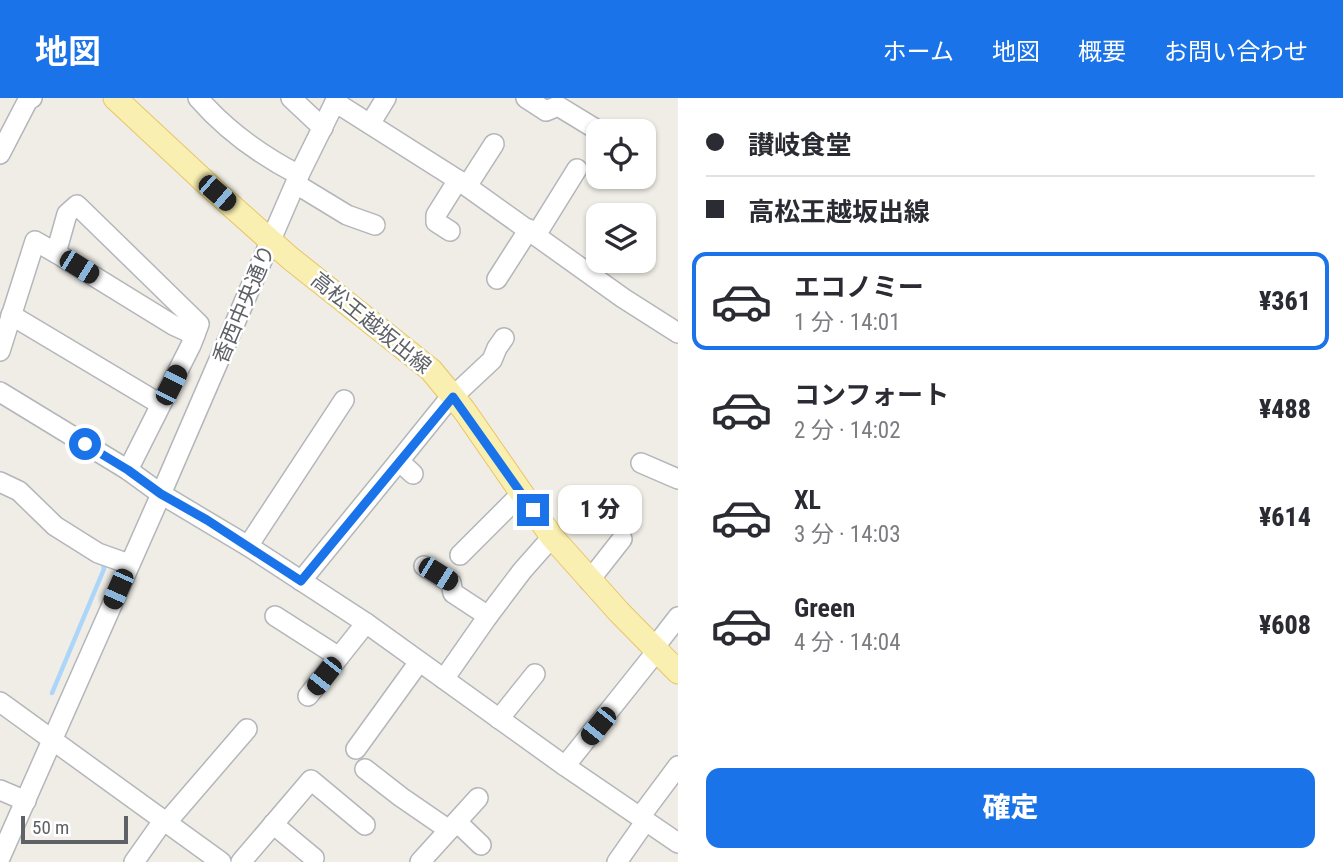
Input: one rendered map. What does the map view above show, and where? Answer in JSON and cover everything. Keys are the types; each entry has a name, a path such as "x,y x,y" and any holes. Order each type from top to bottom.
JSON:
{"main road":[{"name":"高松王越坂出線","path":"116,98 290,258 431,370 552,537 589,581 678,672"}],"street":[{"path":"198,98 215,118 283,166 297,180 347,215 375,225"},
{"path":"291,98 323,128"},
{"path":"370,124 386,98"},
{"path":"526,98 546,111 561,102 586,122"},
{"path":"0,126 23,99"},
{"path":"0,154 23,99"},
{"name":"香西中央通り","path":"0,858 297,180 336,100"},
{"path":"336,100 463,183 623,298 678,334"},
{"path":"450,231 436,222 436,215 494,144"},
{"path":"497,279 577,169"},
{"path":"56,253 67,214 77,205 199,324 128,470"},
{"path":"0,351 35,241 173,325 195,335"},
{"path":"11,315 160,404"},
{"path":"301,581 406,467 453,397 492,360 504,338"},
{"path":"0,392 128,470 161,494 248,546 366,623 565,766 678,843"},
{"path":"248,546 344,400"},
{"path":"641,464 678,479"},
{"path":"0,482 19,491 55,526 103,555 129,564"},
{"path":"460,555 522,493"},
{"path":"444,679 522,571 552,537"},
{"path":"589,581 622,539"},
{"path":"424,566 452,583 453,593 488,616"},
{"path":"275,616 339,657"},
{"path":"565,766 678,617"},
{"path":"308,696 366,623"},
{"path":"357,738 400,703 419,662"},
{"path":"499,719 535,674"},
{"path":"0,702 221,862"},
{"path":"134,862 165,822 247,729"},
{"path":"617,862 678,766"},
{"path":"365,769 401,797 481,845"},
{"path":"241,862 311,780 365,825"},
{"path":"0,790 26,802"},
{"path":"419,862 478,798"},
{"path":"273,824 314,858"},
{"path":"0,858 11,862"}],"waterway":[{"path":"52,693 104,569 103,561"}],"route":[{"path":"85,444 301,581 453,397 533,510"}]}
